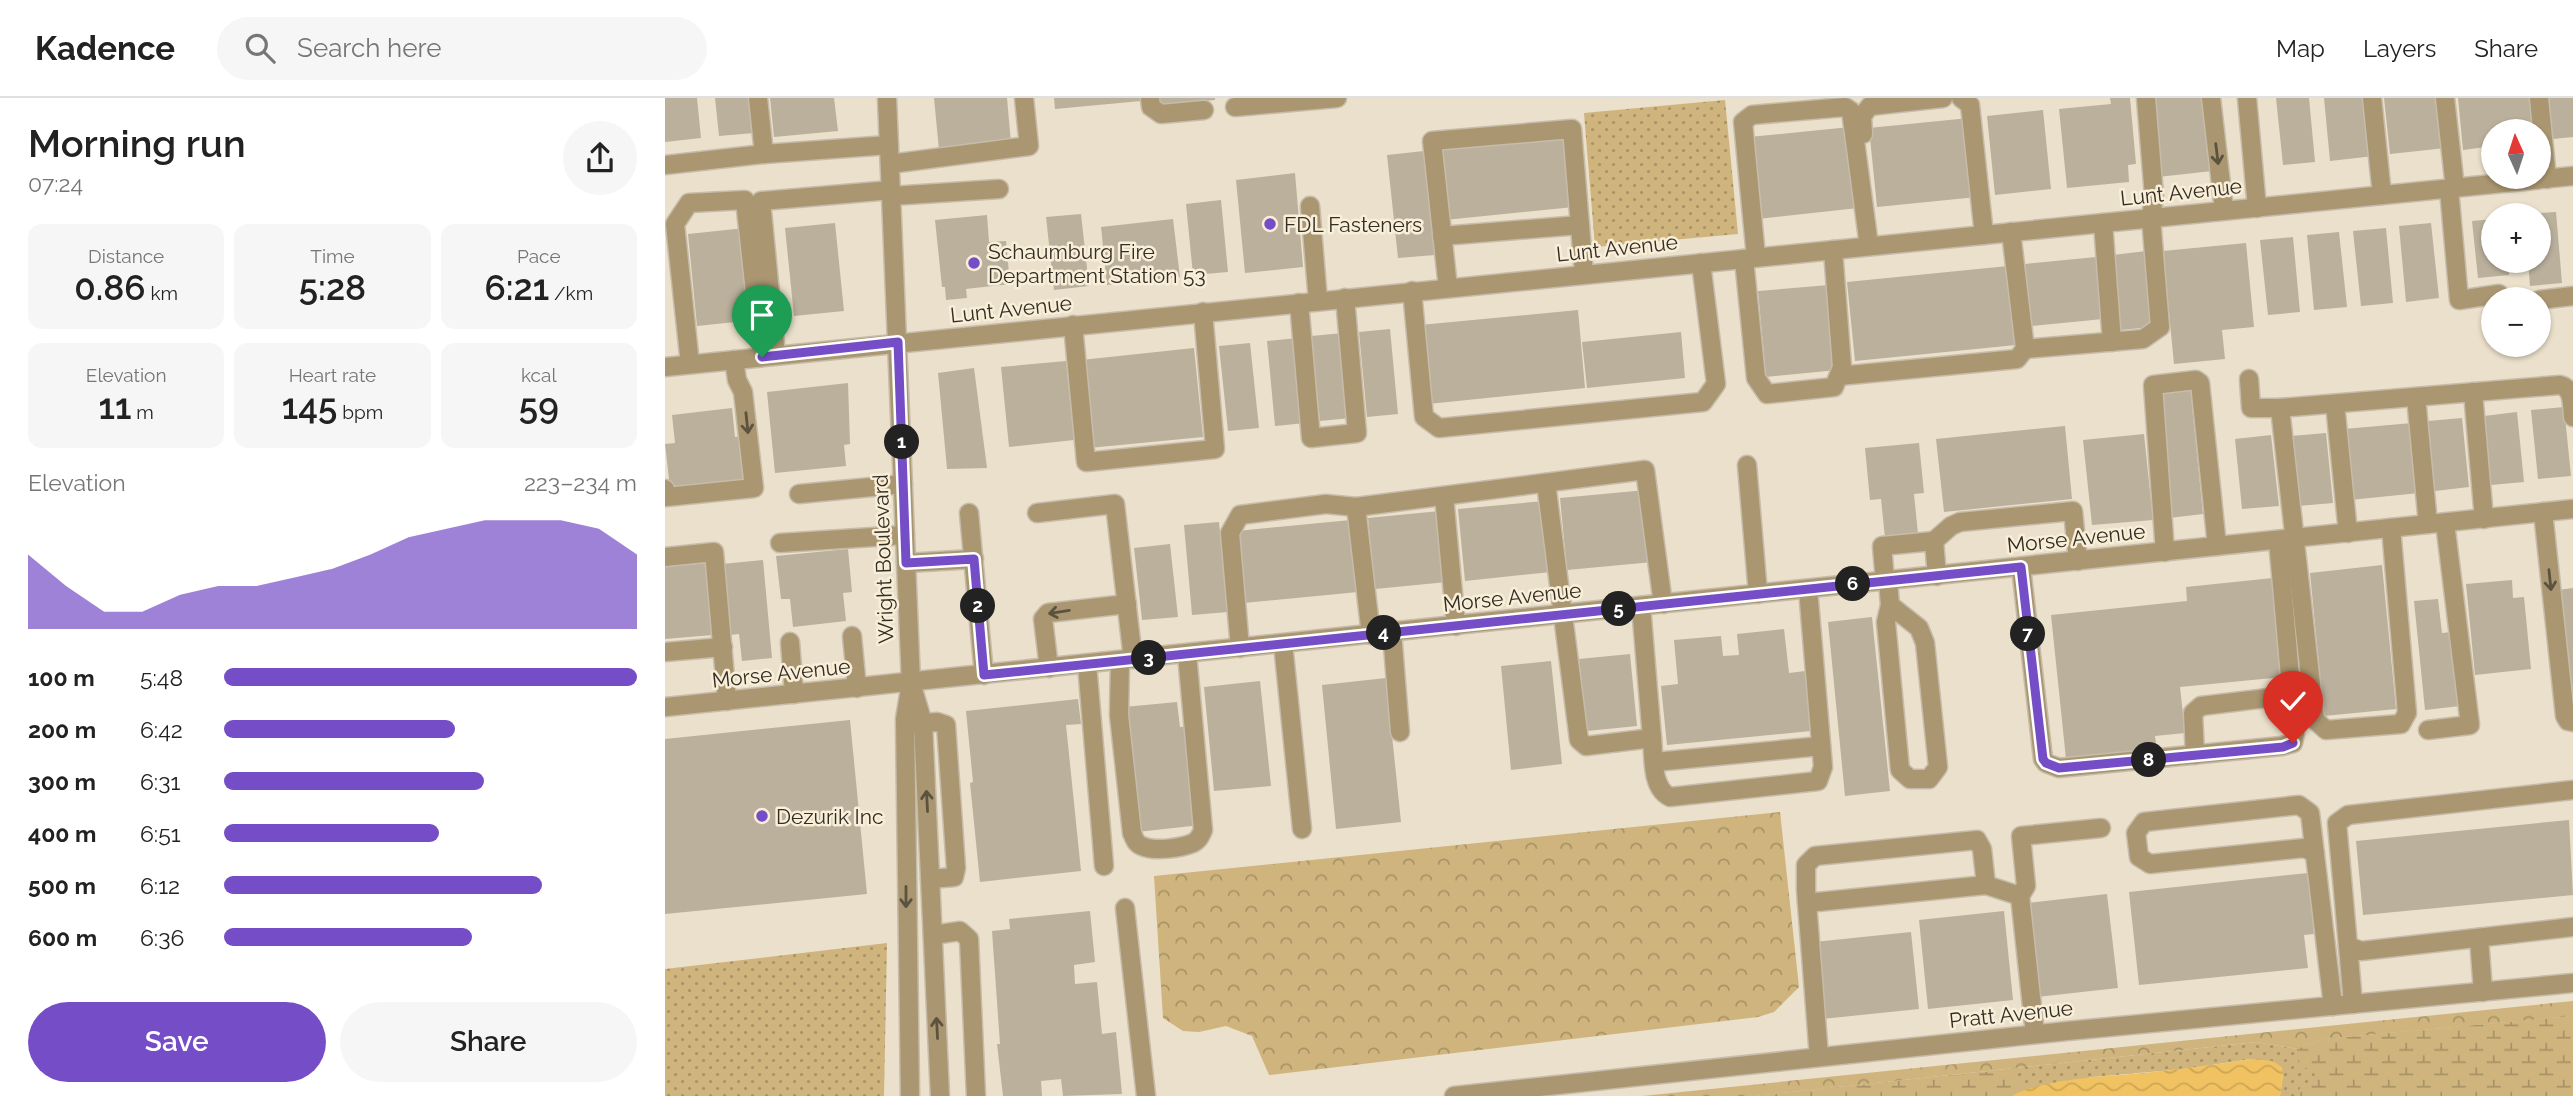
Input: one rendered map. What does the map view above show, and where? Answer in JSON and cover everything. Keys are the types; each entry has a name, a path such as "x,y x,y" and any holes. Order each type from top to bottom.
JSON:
{"street":[{"path":"758,98 764,154"},
{"name":"Wright Boulevard","path":"887,98 911,683 930,879 940,1096"},
{"path":"890,163 1029,146 1024,98"},
{"path":"1150,98 1151,107 1161,114 1204,110"},
{"path":"1235,107 1329,98"},
{"path":"1872,246 1861,116 1870,106 1943,98"},
{"path":"1961,98 1970,105 1984,235"},
{"path":"2025,349 2143,339 2159,327 2151,218 2154,196 2146,98"},
{"path":"2211,98 2224,210"},
{"path":"2248,98 2257,208"},
{"path":"2372,98 2382,195"},
{"path":"2445,98 2456,188"},
{"path":"2453,98 2459,300 2481,297"},
{"path":"2539,98 2541,119"},
{"path":"1833,250 1842,367 1834,387 1767,394 1756,378 1743,122 1752,116 1845,107 1851,111 1872,246"},
{"path":"1448,288 1432,141 1572,129 1584,274"},
{"path":"665,165 764,154 889,145"},
{"name":"Lunt Avenue","path":"2551,179 2573,176"},
{"name":"Lunt Avenue","path":"665,367 2481,186"},
{"path":"769,356 761,201 999,189"},
{"path":"689,364 675,224 689,203 745,200 769,356"},
{"path":"1310,206 1318,301"},
{"path":"2103,223 2112,342"},
{"path":"1442,236 1580,225"},
{"path":"1839,376 2017,359 2025,349 2011,232"},
{"path":"1412,292 1424,416 1439,428 1703,402 1716,384 1701,263"},
{"path":"2551,299 2573,296"},
{"path":"1299,303 1311,438 1323,437 1357,433 1345,298"},
{"path":"1073,325 1086,462 1189,452 1215,449 1203,312"},
{"path":"665,489 666,497 754,488 743,392 737,380 734,359"},
{"path":"2249,379 2251,408 2257,410 2560,385 2571,391 2573,416"},
{"path":"2165,552 2153,385 2196,380 2200,383 2217,546"},
{"path":"2473,392 2484,519"},
{"path":"2416,397 2470,724 2428,730"},
{"path":"2335,404 2348,533"},
{"path":"2021,567 2043,759 2046,763 2059,768 2283,747 2293,743 2295,733 2280,408"},
{"path":"1747,466 1758,594"},
{"path":"1240,648 1230,533 1240,515 1327,504 1356,507 1645,470 1663,604"},
{"path":"1546,483 1580,743 1585,746 1652,738"},
{"path":"799,494 903,484"},
{"path":"1444,496 1456,626"},
{"path":"1037,513 1115,504 1127,604 1127,660 1119,715 1132,833 1135,841 1154,849 1195,843 1203,830 1187,654"},
{"path":"1356,507 1371,635"},
{"name":"Morse Avenue","path":"665,707 2573,509"},
{"path":"1890,605 1919,628 1925,643 1938,767 1929,779 1910,779 1900,770 1885,622 1890,605 1882,546 1934,541 1960,522 2073,511 2078,561"},
{"path":"2543,512 2565,716 2568,721 2573,722"},
{"path":"969,513 984,675"},
{"path":"2286,539 2315,720 2326,730 2401,724 2407,713 2391,528"},
{"path":"780,543 905,534"},
{"path":"1934,541 1937,576"},
{"path":"665,557 714,552 727,701"},
{"path":"906,563 974,559"},
{"path":"1641,606 1657,786 1662,793 1670,797 1818,781 1822,776 1808,589"},
{"path":"1049,668 1043,619 1048,613 1127,604"},
{"path":"1392,633 1400,732"},
{"path":"852,636 857,688"},
{"path":"790,642 794,694"},
{"path":"1283,644 1302,829"},
{"path":"665,652 723,647"},
{"path":"1087,664 1104,866"},
{"path":"2195,755 2193,713 2201,706 2292,695"},
{"path":"914,724 937,722 946,725 956,868 954,877 930,879"},
{"name":"Wright Boulevard","path":"910,1096 914,724"},
{"path":"1655,762 1821,746"},
{"path":"2353,1004 2337,823 2348,815 2573,790"},
{"path":"2315,853 2304,848 2150,864 2139,857 2136,833 2144,822 2299,805 2310,814 2315,853 2333,1006"},
{"path":"2035,1034 2020,896 2026,886 2021,836 2101,828"},
{"path":"1819,1057 1807,903 1807,865 1815,856 1977,840 1982,849 1986,885"},
{"path":"1807,903 1986,885 2020,896"},
{"path":"1125,908 1146,1096"},
{"path":"2348,946 2361,951 2573,928"},
{"path":"933,935 960,931 969,939 976,1096"},
{"path":"2479,938 2483,992"},
{"name":"Pratt Avenue","path":"1454,1096 2035,1034 2573,984"}],"green space":[{"path":"1725,100 1738,234 1595,247 1584,113"},
{"path":"1780,812 1799,987 1774,1012 1758,1017 1269,1075 1252,1036 1226,1026 1199,1032 1183,1031 1163,1018 1154,876"},
{"path":"887,943 884,1096 665,1096 665,969"},
{"path":"2573,1001 2573,1016 2325,1039 2297,1049 2256,1042 1755,1096 1642,1096"},
{"path":"2573,1016 2573,1096 2280,1096 2283,1075 2251,1059 2184,1069 2092,1077 2012,1096 1755,1096 2256,1042 2297,1049 2325,1039"},
{"path":"2573,1016 2573,1096 2296,1096 2301,1086 2316,1078 2313,1071 2301,1063 2297,1049 2325,1039"},
{"path":"2005,1070 2022,1081 2028,1089 2012,1096 1755,1096"}],"water":[{"path":"2251,1059 2272,1061 2282,1067 2280,1096 2012,1096 2024,1090 2057,1082"}],"building":[{"path":"665,98 697,98 701,138 665,142"},
{"path":"715,98 751,98 754,133 719,136"},
{"path":"770,98 834,98 838,131 774,137"},
{"path":"934,98 1007,98 1011,143 939,150"},
{"path":"1054,98 1140,98 1141,101 1055,109"},
{"path":"1157,98 1215,98 1215,100 1158,105"},
{"path":"2110,98 2130,98 2136,164 2128,165 2129,182 2067,188 2059,109 2111,104"},
{"path":"2151,98 2205,98 2212,171 2158,177"},
{"path":"2276,98 2309,98 2315,162 2283,165"},
{"path":"2324,98 2368,98 2374,156 2330,161"},
{"path":"2384,98 2440,98 2446,148 2390,154"},
{"path":"2458,98 2530,98 2533,119 2481,119 2481,148 2463,150"},
{"path":"2549,98 2573,98 2573,137 2553,139"},
{"path":"2043,110 2051,189 1995,195 1987,116"},
{"path":"1969,118 1977,197 1877,207 1869,128"},
{"path":"1850,127 1858,208 1758,219 1749,137"},
{"path":"1567,137 1574,207 1445,220 1438,149"},
{"path":"1424,151 1435,255 1398,258 1387,155"},
{"name":"FDL Fasteners","path":"1295,173 1303,267 1245,273 1236,180"},
{"path":"1221,200 1228,272 1193,275 1186,204"},
{"path":"2551,212 2556,212 2562,283 2530,286 2529,273 2551,273"},
{"path":"1081,214 1089,286 1054,290 1046,217"},
{"name":"Schaumburg Fire Department Station 53","path":"987,215 989,242 1006,241 1010,284 966,289 967,298 946,300 945,287 942,287 935,220"},
{"path":"1173,219 1180,277 1107,285 1101,227"},
{"path":"2481,220 2481,273 2509,275 2478,278 2472,221"},
{"path":"835,223 844,311 794,316 785,228"},
{"path":"2431,223 2439,298 2406,302 2399,226"},
{"path":"745,228 754,320 697,326 688,234"},
{"path":"2386,228 2393,303 2361,306 2353,231"},
{"path":"2339,232 2347,307 2314,310 2307,235"},
{"path":"2293,237 2300,312 2268,315 2260,240"},
{"path":"2246,243 2254,327 2222,330 2225,359 2174,364 2163,251"},
{"path":"2146,251 2153,327 2120,330 2113,255"},
{"path":"2096,257 2103,319 2031,326 2025,264"},
{"path":"2008,266 2016,345 1855,361 1847,282"},
{"path":"1829,285 1837,370 1766,377 1758,291"},
{"path":"1578,310 1585,388 1428,404 1420,325"},
{"path":"1390,329 1398,414 1367,417 1359,332"},
{"path":"1681,332 1685,378 1587,388 1582,342"},
{"path":"1343,333 1351,418 1320,421 1311,336"},
{"path":"1298,338 1306,423 1275,426 1267,341"},
{"path":"1250,343 1259,428 1228,431 1219,346"},
{"path":"1194,348 1203,437 1089,448 1081,360"},
{"path":"1066,361 1074,440 1009,447 1001,367"},
{"path":"974,368 987,468 947,469 938,373"},
{"path":"848,383 850,444 844,445 846,466 775,473 767,392"},
{"path":"2190,385 2203,514 2169,518 2156,388"},
{"path":"2564,407 2571,476 2538,479 2531,410"},
{"path":"732,408 735,437 744,436 748,479 670,488 665,444 675,443 672,415"},
{"path":"2517,412 2524,482 2491,485 2484,416"},
{"path":"2462,418 2469,487 2435,491 2428,421"},
{"path":"2412,423 2419,493 2350,500 2344,429"},
{"path":"2065,426 2072,499 1944,512 1936,439"},
{"path":"2326,433 2333,503 2298,506 2291,436"},
{"path":"2144,434 2153,520 2092,525 2083,440"},
{"path":"2271,435 2279,506 2242,509 2235,439"},
{"path":"1919,443 1924,493 1914,494 1918,534 1885,538 1881,499 1870,500 1865,448"},
{"path":"1646,490 1653,562 1567,570 1560,498"},
{"path":"1544,501 1551,572 1465,581 1458,509"},
{"path":"1440,511 1447,582 1375,589 1368,518"},
{"path":"1351,520 1358,592 1244,603 1237,531"},
{"path":"1219,522 1228,612 1192,615 1184,525"},
{"path":"1170,544 1178,617 1142,620 1134,548"},
{"path":"848,549 852,592 843,593 846,621 793,627 790,599 781,599 776,556"},
{"path":"763,560 772,658 742,661 739,634 730,635 722,564"},
{"path":"706,563 713,635 665,639 665,567"},
{"path":"2382,565 2396,709 2324,716 2310,573"},
{"path":"2273,578 2283,677 2180,687 2185,733 2155,736 2157,750 2066,759 2051,615 2187,601 2186,587"},
{"path":"2512,580 2513,598 2524,597 2531,669 2475,675 2466,584"},
{"path":"2573,588 2573,713 2558,590"},
{"path":"2438,599 2442,633 2452,632 2460,706 2425,710 2414,601"},
{"path":"1872,617 1890,791 1845,796 1828,622"},
{"path":"1784,629 1789,673 1805,671 1811,731 1667,745 1661,686 1678,684 1674,640 1721,636 1723,656 1739,655 1737,634"},
{"path":"1630,654 1637,726 1587,731 1579,659"},
{"path":"1551,661 1562,764 1511,770 1501,666"},
{"path":"1386,678 1401,822 1336,829 1322,685"},
{"path":"1260,681 1271,786 1214,791 1204,687"},
{"path":"1078,699 1081,724 1066,725 1081,871 980,882 966,711"},
{"path":"1177,702 1180,727 1190,726 1201,825 1137,832 1124,707"},
{"name":"Dezurik Inc","path":"850,720 867,894 665,914 665,739"},
{"path":"2569,820 2573,895 2363,915 2356,841"},
{"path":"2308,873 2314,934 2304,935 2308,968 2139,985 2129,892"},
{"path":"2107,894 2118,988 2037,997 2027,903"},
{"path":"1090,911 1095,962 1074,965 1075,984 1097,982 1102,1034 1116,1032 1122,1094 1063,1096 1061,1079 1041,1081 1042,1096 1003,1096 997,1044 1000,1044 992,931 1010,929 1009,919"},
{"path":"2004,911 2013,1000 1928,1009 1919,920"},
{"path":"1911,932 1919,1009 1822,1019 1814,942"}],"place":[{"name":"FDL Fasteners","path":"1270,224"},
{"name":"Schaumburg Fire Department Station 53","path":"974,263"},
{"name":"Dezurik Inc","path":"762,816"}],"route":[{"path":"762,357 898,342 906,563 974,559 984,675 2021,567 2043,759 2046,763 2059,768 2283,747 2293,743"}]}
